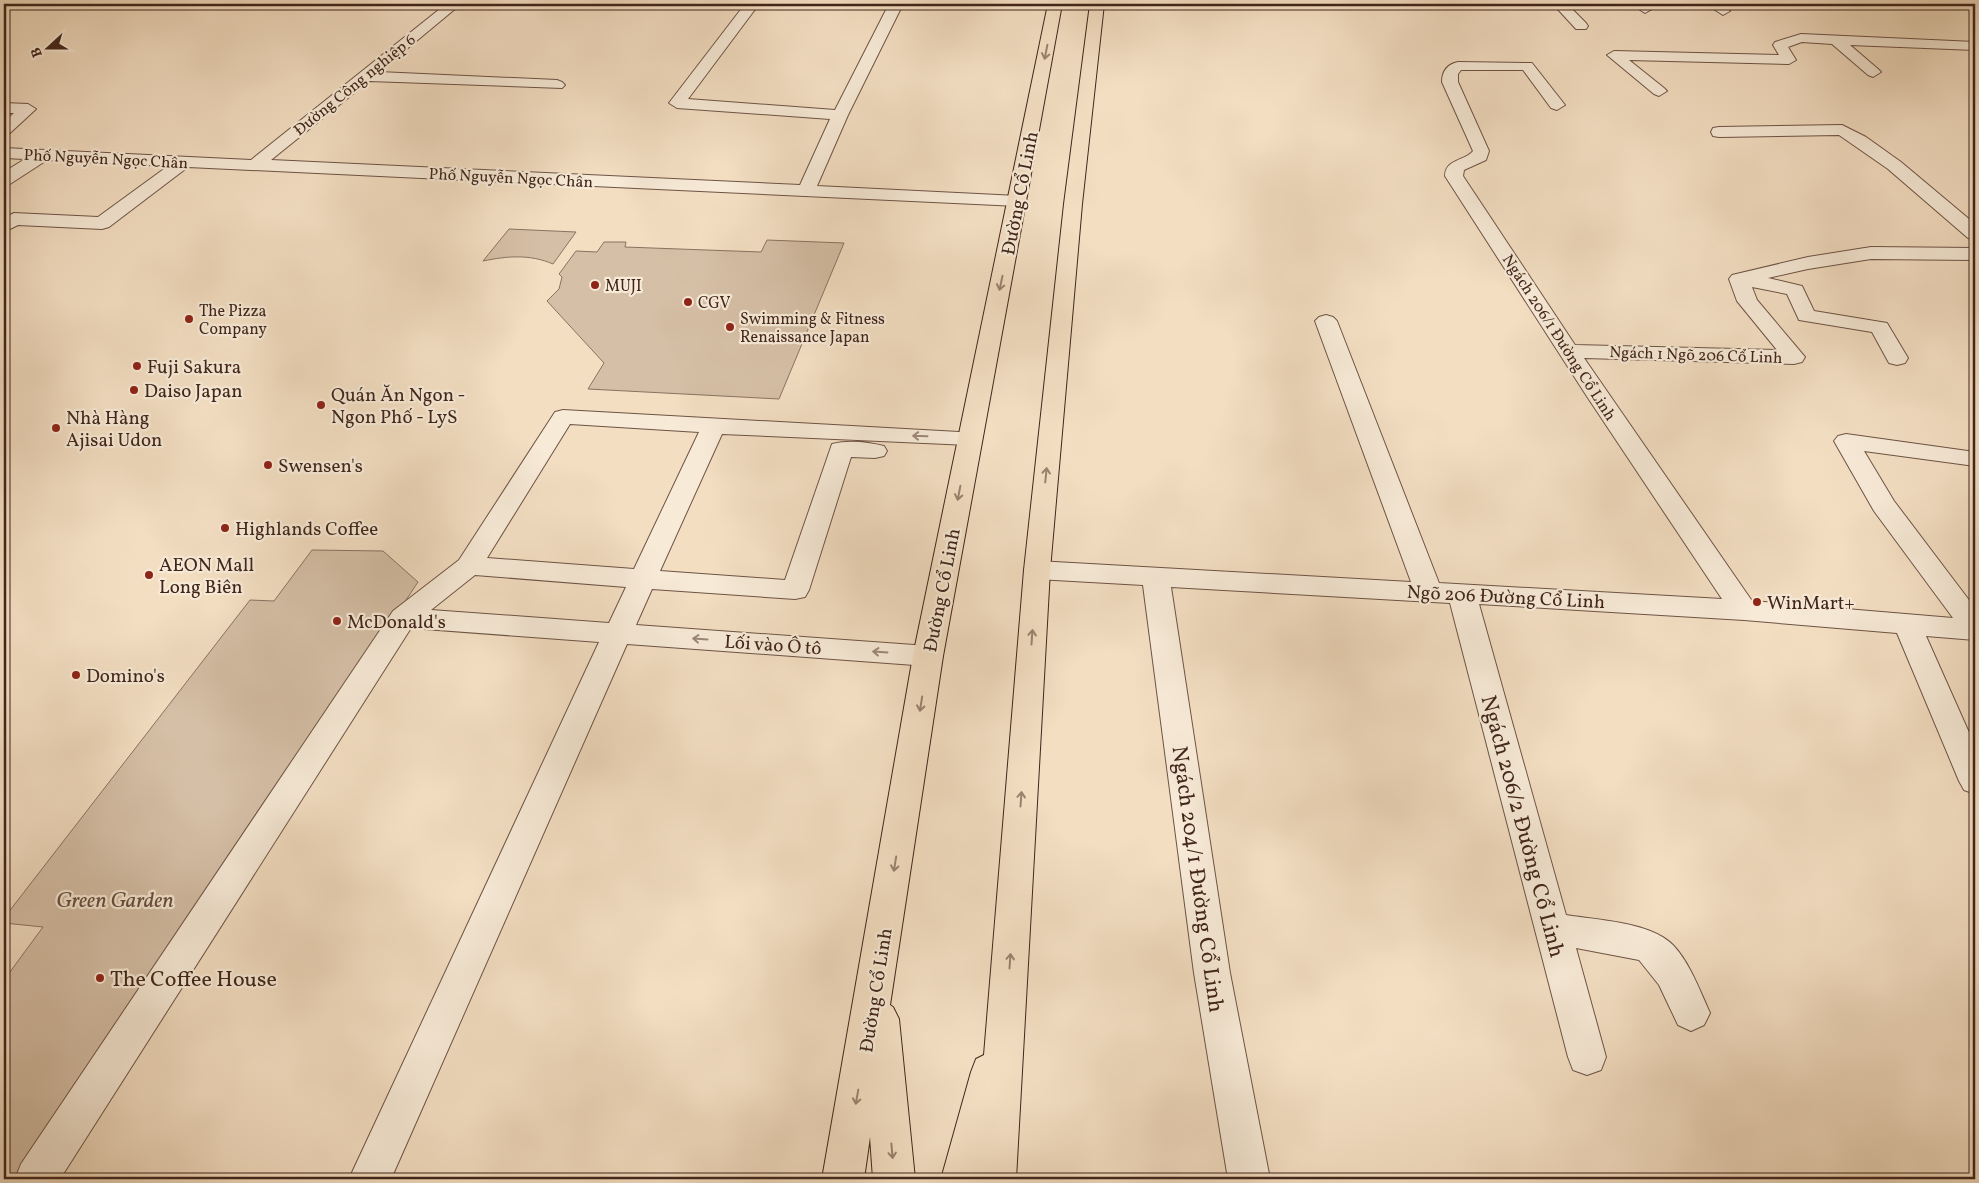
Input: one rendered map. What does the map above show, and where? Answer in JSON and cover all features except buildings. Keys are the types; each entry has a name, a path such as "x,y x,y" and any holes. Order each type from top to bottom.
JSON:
{"main road":[{"name":"Đường Cổ Linh","path":"843,1179 877,980 928,656 967,447 1018,201 1055,4"},
{"path":"996,1179 1037,570 1073,204 1096,4"},
{"path":"877,980 894,1179"},
{"path":"962,1179 1006,1010"}],"street":[{"name":"Đường Công nghiệp 6","path":"255,165 454,4"},
{"path":"752,4 677,103 840,115"},
{"path":"806,191 840,115 896,4"},
{"path":"1560,4 1581,26"},
{"path":"1659,90 1614,55 1789,60 1780,45 1801,38 1975,46"},
{"path":"1836,40 1873,72"},
{"name":"Ngách 206/1 Đường Cổ Linh","path":"1557,105 1527,66 1458,66 1452,70 1449,76 1450,82 1481,151 1480,156 1458,166 1454,176 1568,351 1744,610"},
{"path":"365,76 557,85"},
{"path":"4,108 28,109 4,130"},
{"path":"1719,132 1842,130 1860,140 1930,195 1975,234"},
{"name":"Phố Nguyễn Ngọc Chân","path":"4,153 1018,201"},
{"path":"4,180 43,155"},
{"path":"4,226 14,219 102,222 184,162"},
{"path":"1739,279 1808,263 1871,253 1975,254"},
{"path":"1739,279 1795,290 1806,316 1880,327 1897,358"},
{"name":"Ngách 1 Ngõ 206 Cổ Linh","path":"1568,351 1794,357 1747,301 1739,279"},
{"path":"1326,321 1429,592"},
{"path":"36,1179 403,618 470,566 563,417 846,434 967,447"},
{"path":"370,1179 714,426"},
{"path":"1975,459 1846,440 1883,505 1975,629"},
{"path":"470,566 795,590 841,449 967,447"},
{"name":"Ngõ 206 Đường Cổ Linh","path":"1037,570 1744,610 1975,629"},
{"name":"Ngách 204/1 Đường Cổ Linh","path":"1156,577 1212,972 1249,1179"},
{"name":"Ngách 206/2 Đường Cổ Linh","path":"1462,594 1587,1058"},
{"name":"Lối vào Ô tô","path":"403,618 928,656"},
{"path":"1907,624 1975,781"},
{"path":"1552,928 1642,944 1655,949 1665,960 1690,1013"}],"green space":[{"path":"509,229 576,232 553,264 527,257 483,261"},
{"path":"767,240 844,243 779,399 588,389 604,363 547,301 559,289 562,277 559,274 576,251 597,252 604,242 626,242 625,247 761,252"},
{"name":"Green Garden","path":"312,550 383,551 418,582 21,1179 4,1179 4,980 43,927 4,923 4,918 250,600 274,601"}],"place":[{"name":"MUJI","path":"595,285"},
{"name":"CGV","path":"688,302"},
{"name":"The Pizza Company","path":"189,319"},
{"name":"Swimming & Fitness Renaissance Japan","path":"730,327"},
{"name":"Fuji Sakura","path":"137,366"},
{"name":"Daiso Japan","path":"134,390"},
{"name":"Quán Ăn Ngon - Ngon Phố - LyS","path":"321,405"},
{"name":"Nhà Hàng Ajisai Udon","path":"56,428"},
{"name":"Swensen's","path":"268,465"},
{"name":"Highlands Coffee","path":"225,528"},
{"name":"AEON Mall Long Biên","path":"149,575"},
{"name":"WinMart+","path":"1757,602"},
{"name":"McDonald's","path":"337,621"},
{"name":"Domino's","path":"76,675"},
{"name":"The Coffee House","path":"100,978"}]}
